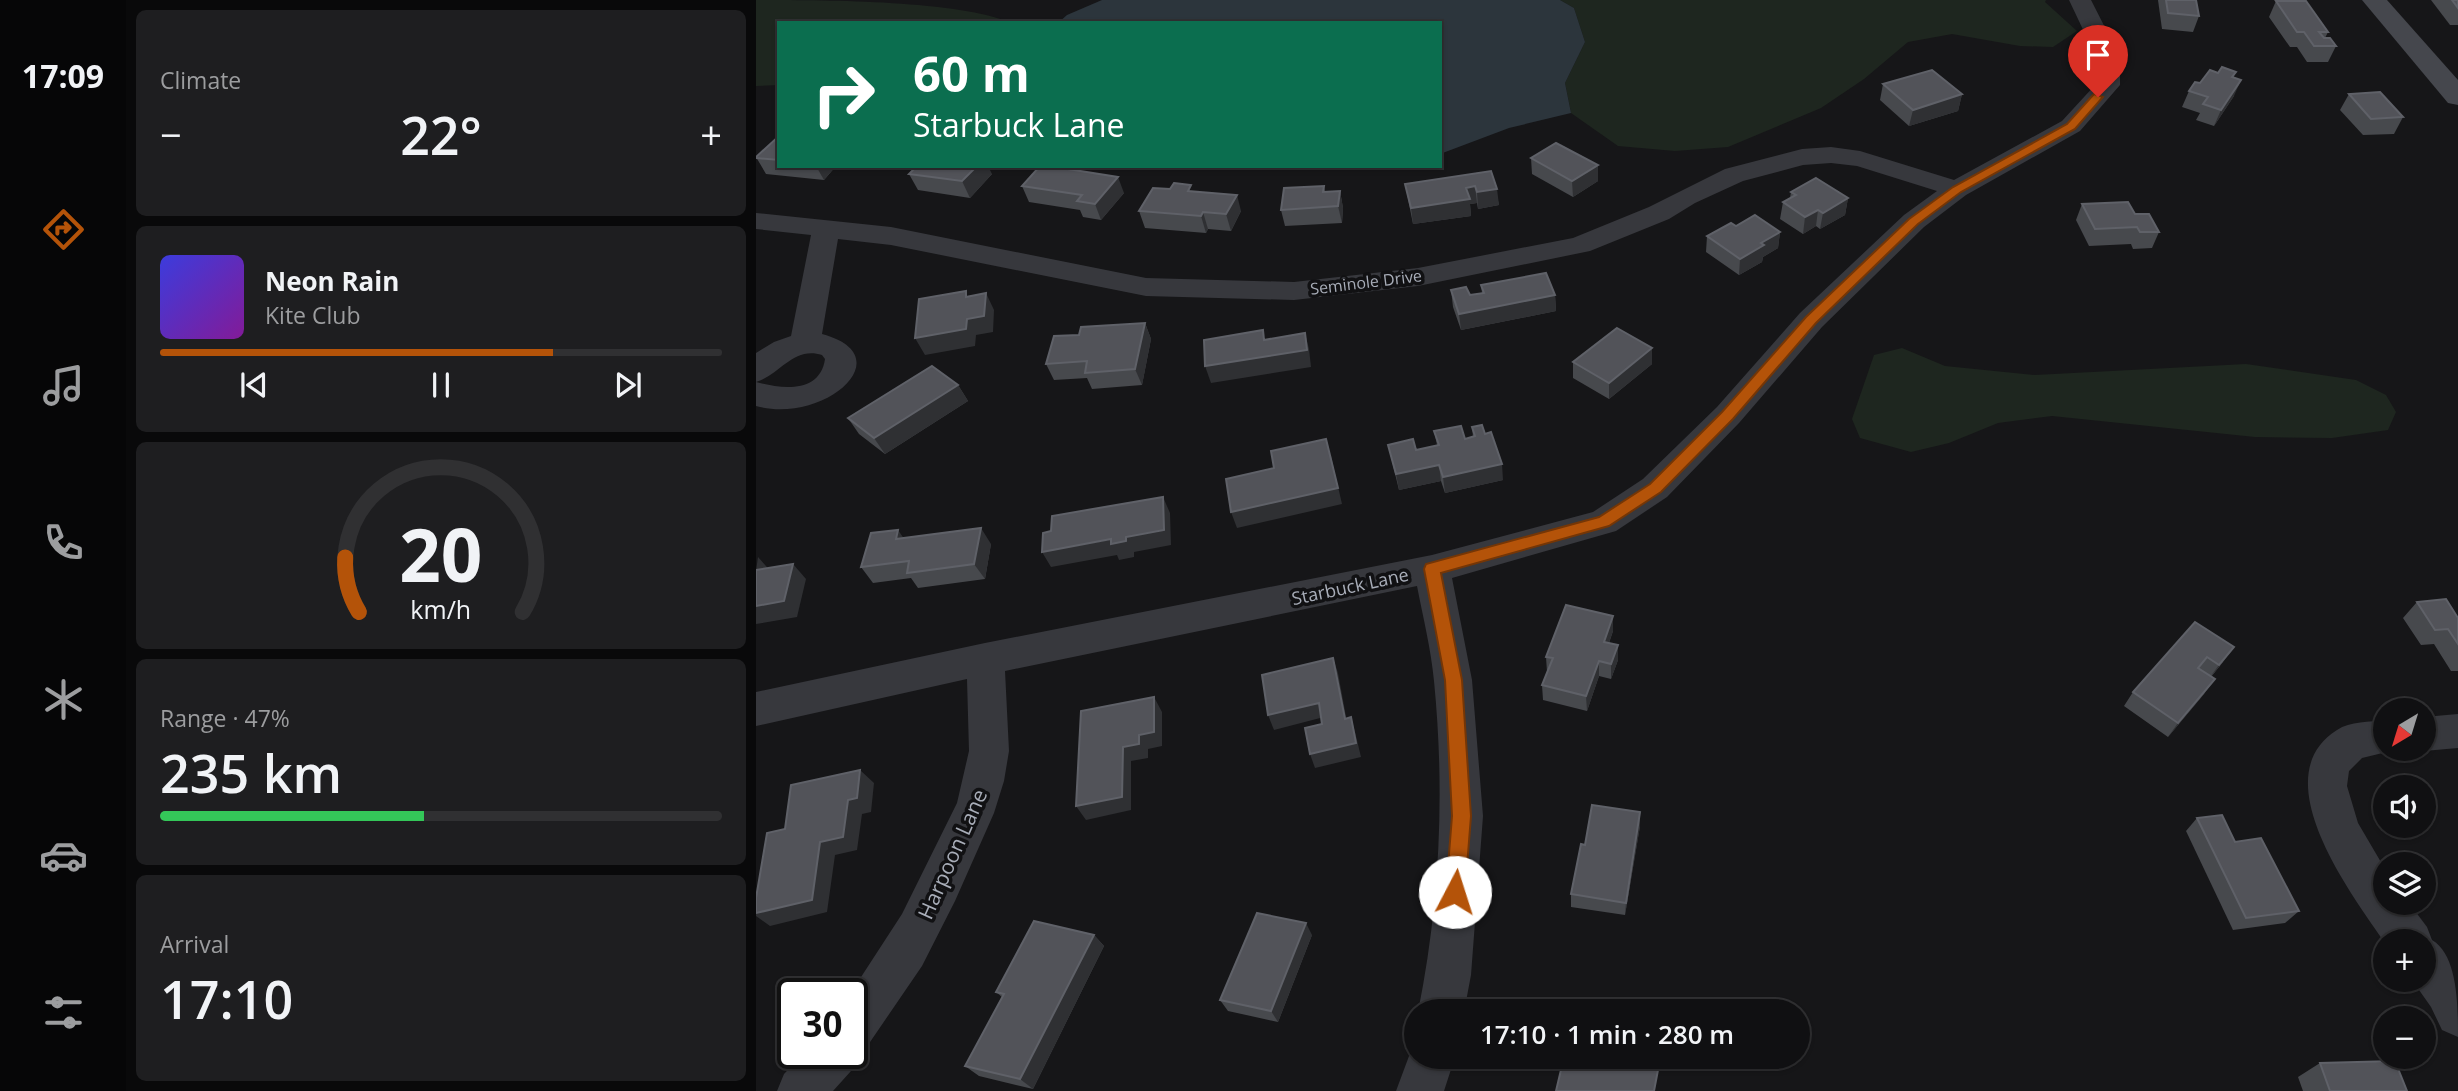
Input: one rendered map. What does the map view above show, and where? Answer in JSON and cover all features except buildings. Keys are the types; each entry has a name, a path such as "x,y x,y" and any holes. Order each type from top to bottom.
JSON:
{"main road":[{"path":"2374,0 2458,97"}],"street":[{"name":"Starbuck Lane","path":"756,709 985,659 1432,569 1604,522 1655,488 1728,415 1811,320 1913,221 1957,189 2071,126 2108,86 2108,57 2080,0"},
{"name":"Seminole Drive","path":"756,221 891,236 1146,287 1294,291 1418,276 1580,244 1649,217 1734,175 1802,157 1831,155 1860,159 1957,189"},
{"path":"805,344 827,227"},
{"path":"756,371 774,354 805,344 829,345 841,356 840,368 831,381 815,392 793,400 774,400 756,393"},
{"path":"1432,569 1453,680 1462,816 1443,999"},
{"name":"Harpoon Lane","path":"868,1008 924,920 963,839 980,792 984,780 989,734 985,659"},
{"path":"2436,733 2458,732"},
{"path":"2373,739 2351,742 2331,765 2326,785 2343,842 2402,929"},
{"path":"2436,976 2458,1014"},
{"path":"801,1091 821,1069"},
{"path":"1420,1091 1428,1069"}],"shaded area":[{"path":"756,0 851,1 924,6 987,15 1005,21 777,21 777,85 756,86"},
{"path":"1102,0 1560,0 1574,8 1585,42 1565,83 1571,113 1509,128 1442,153 1442,21 1060,21 1067,15"},
{"path":"1560,0 2046,0 2045,2 2077,31 2053,47 2020,46 1952,34 1908,42 1864,79 1821,108 1728,147 1675,151 1618,146 1571,113 1565,83 1585,42 1574,8"},
{"path":"1902,348 1945,366 2035,375 2246,364 2356,380 2386,395 2396,412 2388,430 2332,438 2255,437 2052,416 1998,423 1949,443 1911,452 1860,438 1852,419 1874,355"}],"route":[{"path":"1455,892 1462,816 1453,680 1432,569 1604,522 1655,488 1728,415 1811,320 1913,221 1957,189 2071,126 2098,97"}]}
